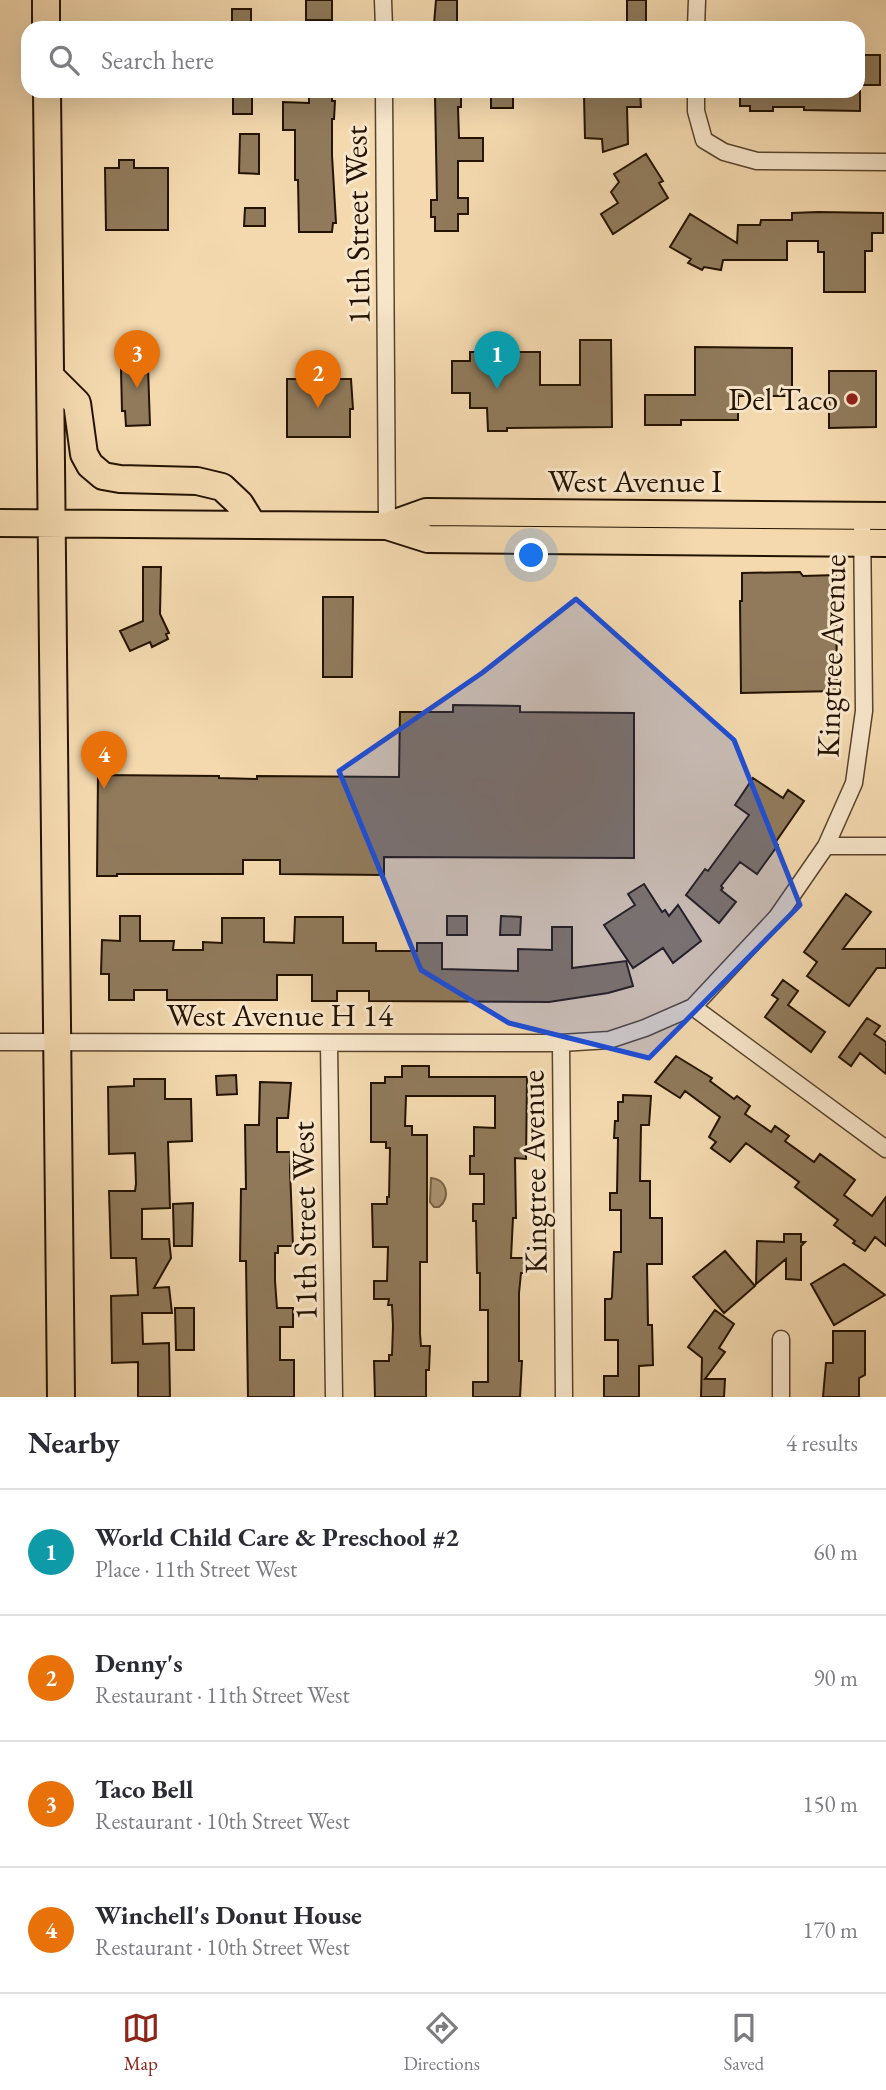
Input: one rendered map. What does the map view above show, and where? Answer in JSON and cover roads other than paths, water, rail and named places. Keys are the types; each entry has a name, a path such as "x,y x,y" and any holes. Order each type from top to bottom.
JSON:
{"main road":[{"path":"46,0 46,21"},
{"path":"47,98 61,1397"},
{"path":"50,376 77,403 84,454 90,465 103,475 120,479 197,481 222,487 240,504 253,526"},
{"name":"West Avenue I","path":"387,526 426,512 874,516"},
{"path":"509,540 548,526 615,526 623,523 630,514"},
{"name":"West Avenue I","path":"0,523 387,526 428,539 874,543"}],"street":[{"path":"383,0 384,21"},
{"path":"696,0 696,21"},
{"name":"11th Street West","path":"384,98 387,526"},
{"path":"696,98 696,111 704,140 724,152 757,161 886,162"},
{"name":"Kingtree Avenue","path":"564,1397 561,1043 608,1040 645,1028 693,1007 777,917 826,846 854,783 864,711 874,516"},
{"path":"826,846 886,846"},
{"path":"693,1007 886,1149"},
{"name":"West Avenue H 14","path":"0,1042 561,1043"},
{"name":"11th Street West","path":"329,1044 334,1397"},
{"path":"781,1339 781,1397"}],"place":[{"name":"Taco Bell","path":"137,388"},
{"name":"World Child Care & Preschool #2","path":"497,389"},
{"name":"Del Taco","path":"852,399"},
{"name":"Denny's","path":"318,408"},
{"name":"Winchell's Donut House","path":"104,789"}]}
